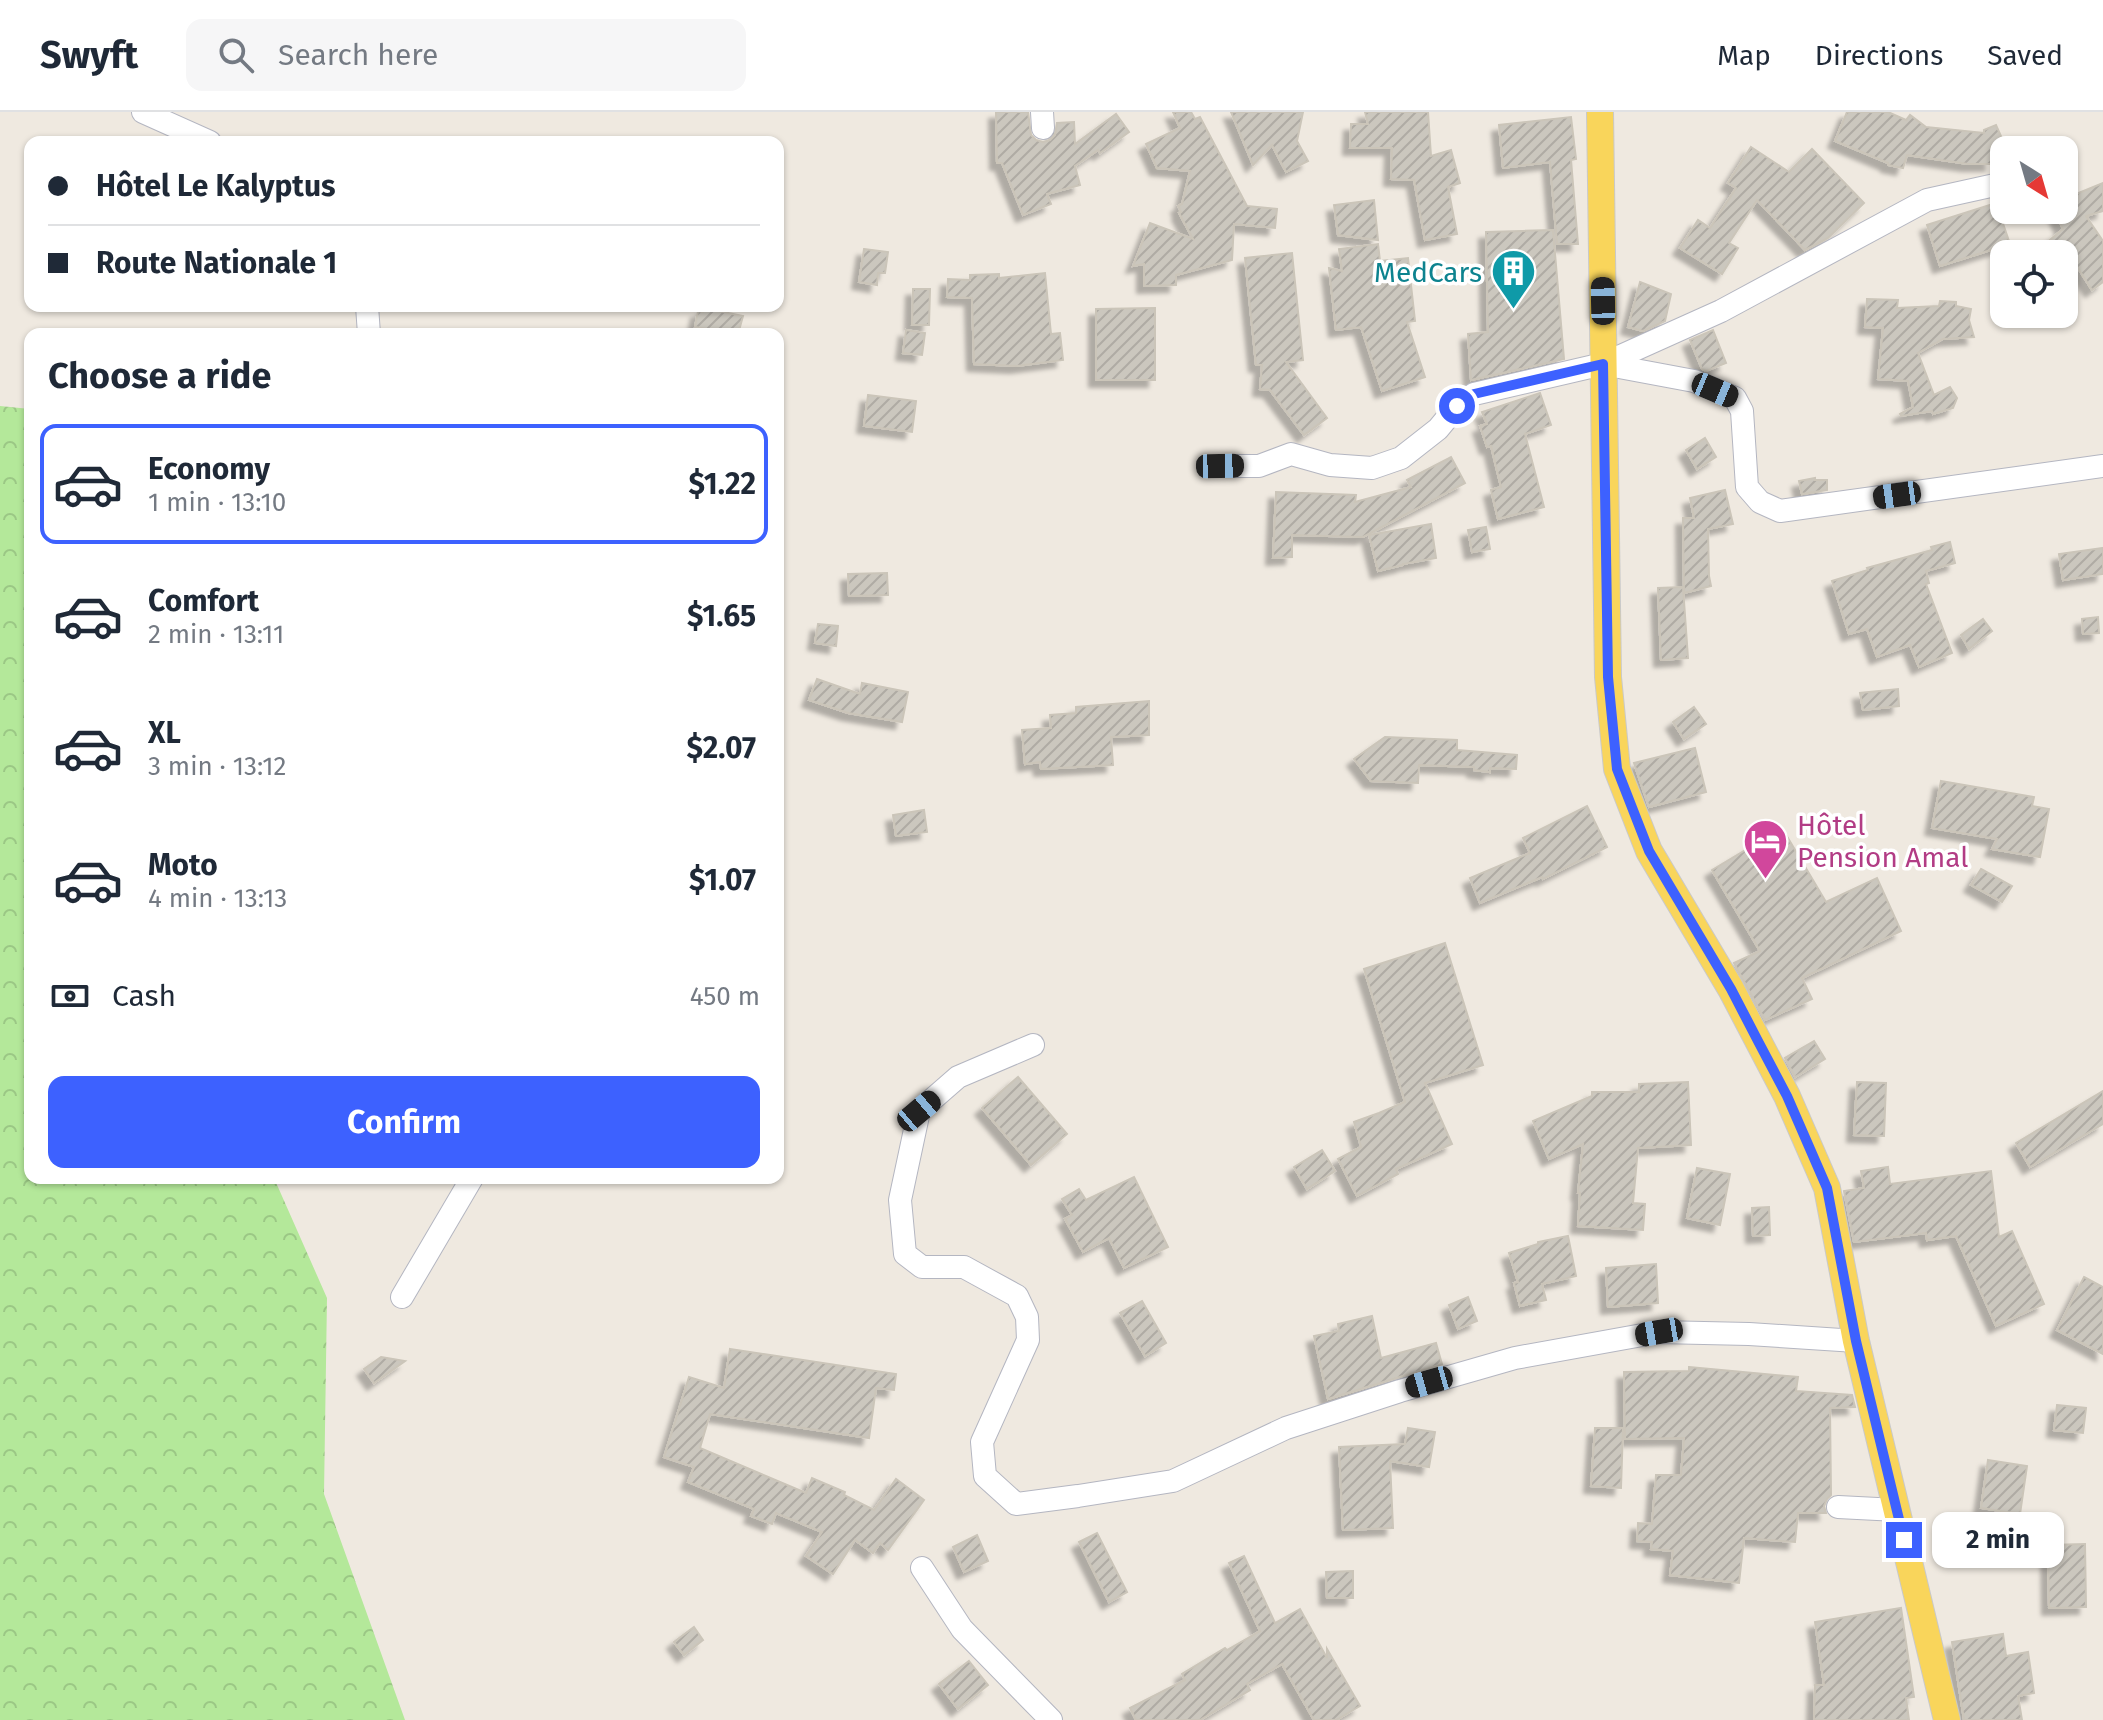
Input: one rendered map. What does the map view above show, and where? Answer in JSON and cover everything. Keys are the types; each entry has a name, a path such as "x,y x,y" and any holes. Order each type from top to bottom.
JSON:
{"main road":[{"path":"1600,112 1608,677 1617,769 1649,851 1731,989 1787,1096 1827,1188 1856,1341 1947,1720"}],"street":[{"path":"143,112 197,136"},
{"path":"1220,466 1259,466 1291,454 1330,465 1372,468 1401,458 1438,429 1457,406 1474,394 1603,364 1721,311 1927,200 1990,186"},
{"path":"1603,364 1694,381 1735,398 1742,411 1747,487 1760,502 1780,511 2103,466"},
{"path":"1033,1045 958,1077 919,1111 900,1200 905,1254 922,1267 964,1267 1017,1296 1027,1317 1028,1340 982,1442 985,1476 1016,1504 1173,1481 1286,1428 1515,1358 1659,1332 1856,1341"},
{"path":"402,1297 468,1184"},
{"path":"1838,1507 1897,1510"},
{"path":"922,1568 962,1629 1051,1720"}],"green space":[{"path":"0,406 24,408 24,1184 277,1184 327,1298 324,1494 405,1720 0,1720"}],"building":[{"path":"996,112 1028,112 1031,135 1043,142 1055,135 1057,123 1074,122 1075,144 1116,114 1129,132 1075,166 1080,185 1047,194 1051,204 1023,215 1002,163 997,163"},
{"path":"1173,112 1191,112 1195,119 1200,117 1247,206 1277,209 1275,228 1234,224 1232,260 1176,275 1176,285 1144,286 1144,264 1133,266 1150,223 1193,239 1178,206 1182,204 1190,171 1157,168 1146,144 1180,128"},
{"path":"1231,112 1303,112 1297,141 1308,161 1286,172 1272,145 1253,165"},
{"path":"1365,112 1428,112 1431,156 1451,150 1460,183 1448,187 1457,234 1425,240 1414,180 1391,179 1392,148 1350,148 1351,124 1368,124"},
{"path":"1847,112 1888,112 1906,120 1910,115 1926,127 1984,133 1984,130 1996,125 2001,136 1990,136 1990,164 1907,155 1903,168 1888,165 1835,141"},
{"path":"1571,117 1576,159 1571,160 1578,244 1557,244 1550,162 1503,168 1499,125"},
{"path":"1751,147 1789,172 1812,149 1864,203 1828,238 1805,250 1757,200 1729,243 1738,248 1722,274 1680,248 1698,220 1710,228 1736,188 1728,183"},
{"path":"2103,183 2103,211 2086,216 2103,241 2103,282 2092,290 2078,268 2078,240 2050,240 2063,229 2061,224 2078,224 2078,193"},
{"path":"1374,200 1378,240 1338,235 1334,205"},
{"path":"1990,205 1990,224 2003,224 2009,240 1990,240 1990,250 1940,266 1927,225"},
{"name":"MedCars","path":"1553,230 1564,359 1471,380 1468,334 1488,332 1486,232"},
{"path":"1378,244 1380,261 1408,258 1415,321 1407,322 1425,377 1382,391 1361,327 1336,330 1329,268 1342,271 1339,249"},
{"path":"864,249 888,252 885,273 878,273 877,285 859,282"},
{"path":"1292,253 1303,360 1286,362 1327,418 1304,435 1270,390 1260,389 1262,365 1256,365 1245,258"},
{"path":"1045,273 1051,334 1060,333 1063,360 1017,366 974,364 972,298 947,297 948,279 970,280 970,275 999,274 999,278"},
{"path":"1640,282 1671,294 1665,321 1643,331 1628,327"},
{"path":"913,289 930,289 929,325 912,325"},
{"path":"1867,299 1898,300 1897,308 1939,306 1940,301 1956,302 1956,306 1971,309 1969,320 1974,337 1943,339 1918,353 1934,395 1950,387 1957,398 1953,408 1933,414 1932,411 1901,416 1913,407 1908,381 1878,379 1883,328 1865,327"},
{"path":"1155,308 1155,380 1096,380 1096,309"},
{"path":"698,312 743,316 740,328 695,327"},
{"path":"906,330 925,333 922,355 903,353"},
{"path":"1713,330 1726,363 1706,371 1702,369 1690,340"},
{"path":"1540,393 1551,425 1525,434 1544,507 1498,519 1491,490 1501,487 1491,446 1487,447 1480,426 1487,424 1482,412"},
{"path":"868,395 916,401 912,432 864,426"},
{"path":"1705,438 1716,457 1697,469 1686,450"},
{"path":"1451,457 1465,483 1363,537 1292,535 1292,557 1273,558 1276,492 1356,495 1355,502 1411,487 1407,480"},
{"path":"1815,478 1827,480 1827,490 1802,494 1799,481"},
{"path":"1725,490 1733,524 1708,529 1711,586 1684,593 1683,518 1694,518 1690,498"},
{"path":"1431,524 1436,558 1378,571 1369,535"},
{"path":"1486,527 1490,549 1472,552 1468,530"},
{"path":"1950,542 1955,563 1926,571 1929,583 1926,584 1952,653 1919,667 1910,645 1877,657 1867,629 1849,634 1832,581"},
{"path":"2103,548 2103,574 2063,580 2059,554"},
{"path":"887,573 888,595 849,596 848,574"},
{"path":"1683,587 1688,658 1661,660 1658,588"},
{"path":"2098,617 2099,633 2083,634 2082,619"},
{"path":"1983,619 1992,631 1969,649 1961,635"},
{"path":"818,624 838,626 836,646 815,643"},
{"path":"817,679 860,694 862,683 908,692 902,722 848,713 809,700"},
{"path":"1898,689 1899,706 1863,710 1860,693"},
{"path":"1149,701 1149,735 1111,737 1113,765 1041,769 1040,762 1025,764 1022,730 1051,728 1050,715 1076,713 1076,707"},
{"path":"1694,707 1706,724 1684,739 1673,722"},
{"path":"1385,737 1457,740 1457,750 1517,755 1516,769 1490,768 1490,772 1474,770 1474,767 1419,765 1418,783 1371,781 1354,759"},
{"path":"1695,748 1706,792 1649,807 1634,763"},
{"path":"1941,781 2034,797 2032,806 2049,809 2040,857 1992,849 1997,839 1932,828"},
{"path":"1587,806 1607,847 1543,879 1480,903 1470,878 1530,853 1523,838"},
{"path":"924,810 927,832 896,836 893,815"},
{"path":"1782,828 1826,902 1877,878 1901,931 1802,978 1812,999 1765,1020 1734,963 1760,951 1712,870"},
{"path":"1981,869 2012,886 2002,902 1971,885"},
{"path":"1445,943 1483,1065 1425,1083 1452,1144 1396,1169 1398,1174 1357,1196 1338,1159 1361,1147 1354,1122 1405,1102 1364,969"},
{"path":"1814,1041 1825,1059 1795,1077 1785,1058"},
{"path":"1018,1077 1067,1134 1031,1165 982,1108"},
{"path":"1688,1082 1691,1145 1638,1148 1633,1203 1645,1204 1643,1230 1578,1226 1583,1144 1549,1159 1533,1121 1592,1096 1592,1092 1639,1092 1639,1084"},
{"path":"1857,1082 1886,1083 1884,1136 1854,1135"},
{"path":"2103,1091 2103,1124 2030,1167 2016,1143"},
{"path":"1322,1150 1335,1171 1307,1189 1294,1167"},
{"path":"1888,1167 1890,1184 1991,1171 1999,1237 2012,1231 2044,1304 1996,1326 1956,1236 1927,1240 1926,1233 1854,1242 1844,1191 1864,1188 1861,1171"},
{"path":"1697,1168 1730,1174 1720,1225 1687,1218"},
{"path":"1134,1177 1168,1247 1124,1268 1109,1238 1083,1252 1065,1219 1072,1215 1062,1199 1079,1189 1086,1200"},
{"path":"1769,1207 1770,1235 1753,1236 1752,1208"},
{"path":"1568,1236 1576,1276 1542,1284 1546,1300 1520,1306 1514,1283 1518,1282 1509,1253 1538,1242"},
{"path":"1656,1264 1658,1303 1608,1307 1606,1268"},
{"path":"2084,1277 2103,1287 2103,1354 2057,1330"},
{"path":"1468,1297 1477,1321 1458,1329 1449,1305"},
{"path":"1142,1301 1166,1343 1145,1356 1120,1313"},
{"path":"1372,1316 1381,1358 1436,1343 1442,1364 1328,1399 1314,1336 1339,1331 1338,1324"},
{"path":"730,1349 896,1374 894,1390 876,1388 869,1438 710,1414 700,1448 806,1493 812,1478 845,1492 844,1495 874,1510 896,1479 924,1500 888,1550 880,1543 873,1553 855,1540 833,1574 806,1556 822,1532 776,1513 772,1524 751,1516 754,1509 688,1482 694,1467 664,1457 689,1377 724,1388"},
{"path":"381,1357 405,1361 374,1383 364,1369"},
{"path":"1689,1367 1798,1377 1796,1391 1852,1395 1855,1407 1830,1408 1831,1495 1824,1506 1826,1513 1798,1513 1795,1542 1744,1538 1739,1583 1670,1575 1673,1551 1651,1549 1652,1542 1637,1541 1638,1523 1652,1524 1656,1475 1681,1475 1684,1438 1625,1439 1624,1372 1689,1371"},
{"path":"2057,1405 2086,1408 2083,1433 2054,1430"},
{"path":"1408,1428 1435,1432 1429,1467 1390,1461 1393,1528 1343,1530 1339,1447 1405,1444"},
{"path":"1595,1428 1623,1428 1621,1488 1591,1486"},
{"path":"1988,1460 2027,1466 2020,1514 1981,1508"},
{"path":"1097,1533 1127,1592 1109,1602 1079,1542"},
{"path":"977,1535 988,1561 964,1572 953,1547"},
{"path":"2085,1544 2086,1607 2049,1608 2048,1545"},
{"path":"1244,1556 1275,1623 1300,1609 1327,1658 1327,1649 1360,1706 1336,1720 1314,1720 1282,1664 1247,1684 1250,1690 1200,1720 1136,1720 1130,1708 1185,1680 1182,1674 1260,1631 1229,1563"},
{"path":"1353,1571 1353,1598 1327,1598 1326,1572"},
{"path":"1901,1608 1914,1697 1906,1698 1909,1720 1814,1720 1815,1685 1824,1685 1815,1622"},
{"path":"694,1627 703,1640 684,1655 674,1642"},
{"path":"2003,1634 2006,1656 2028,1652 2034,1693 2018,1696 2022,1720 1964,1720 1952,1642"},
{"path":"969,1661 988,1685 958,1709 939,1684"}],"place":[{"name":"MedCars","path":"1513,311"},
{"name":"Hôtel Pension Amal","path":"1766,880"}],"route":[{"path":"1457,406 1474,394 1603,364 1608,677 1617,769 1649,851 1731,989 1787,1096 1827,1188 1856,1341 1904,1540"}]}
